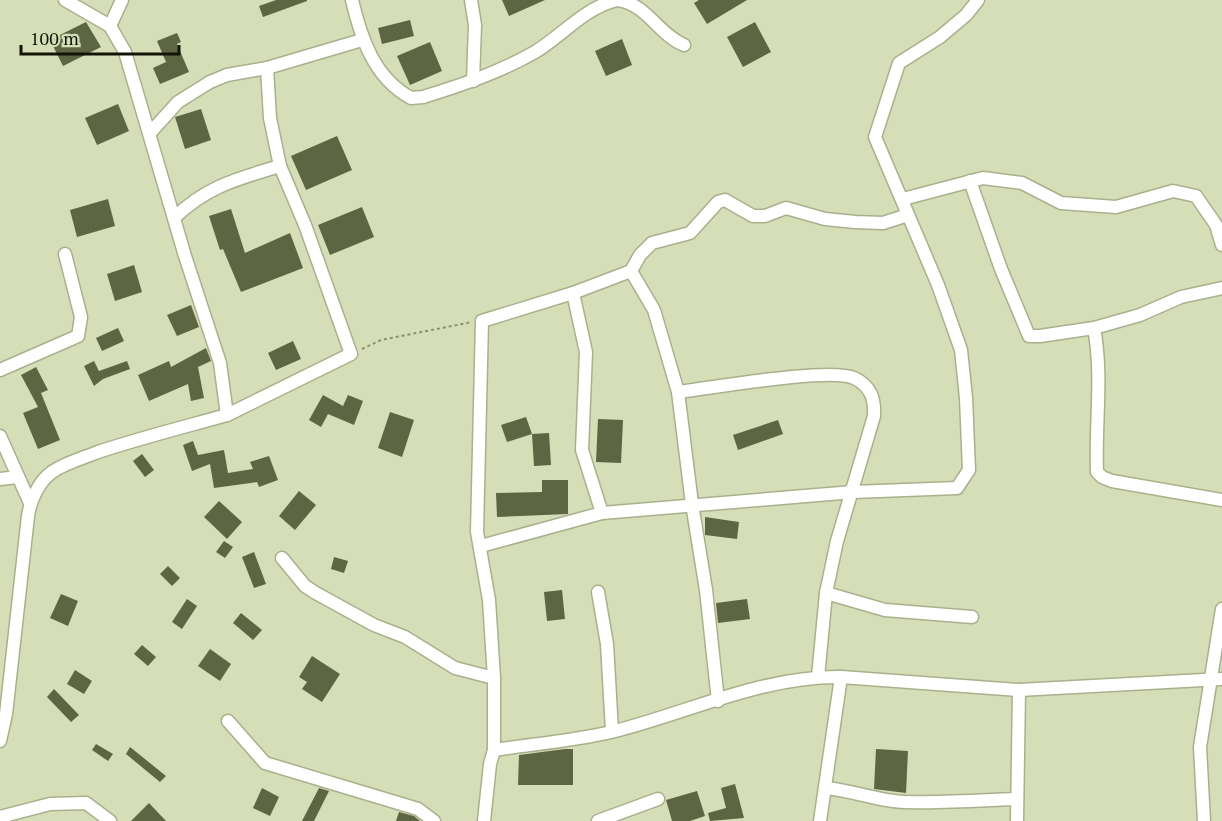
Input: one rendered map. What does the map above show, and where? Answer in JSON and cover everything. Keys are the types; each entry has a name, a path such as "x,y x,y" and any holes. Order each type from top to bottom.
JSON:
{"street":[{"path":"65,0 110,26 124,52 220,363 227,416"},
{"path":"110,26 122,0"},
{"path":"352,0 362,40 382,74 411,98 423,97 473,81 530,55 595,7 617,0 635,6 672,40 684,45"},
{"path":"471,0 475,25 473,81"},
{"path":"481,546 602,513 854,492 957,488 969,470 961,350 938,285 875,137 899,63 966,15 978,0"},
{"path":"150,133 178,102 194,90 226,75 267,68 362,40"},
{"path":"0,741 6,714 30,503 52,472 78,459 155,434 227,416 351,354 305,225 280,166 270,118 267,68"},
{"path":"174,218 191,201 214,187 280,166"},
{"path":"903,199 983,178 1022,183 1061,203 1116,207 1173,191 1196,196 1216,225 1222,245"},
{"path":"970,181 1000,269 1029,336 1094,328 1140,315 1181,297 1222,288"},
{"path":"484,821 490,764 494,750 494,678 489,600 477,531 478,401 483,366 482,321 573,293 631,271 640,255 652,243 690,233 718,201 725,200 753,216 765,216 786,207 825,219 855,222 883,223 908,215"},
{"path":"0,370 78,336 81,317 65,254"},
{"path":"631,271 654,310 678,392 692,504 706,590 718,701"},
{"path":"573,293 586,352 582,450 602,513"},
{"path":"1094,328 1100,359 1100,391 1096,418 1097,472 1112,481 1222,500"},
{"path":"678,392 792,377 836,375 853,378 867,387 873,397 874,407 854,492 837,541 826,593 818,676"},
{"path":"0,436 30,503"},
{"path":"0,479 18,477"},
{"path":"282,558 305,586 314,592 374,625 405,637 455,668 494,678"},
{"path":"598,592 607,644 612,731"},
{"path":"826,593 885,610 972,617"},
{"path":"1204,821 1200,747 1217,680 1222,609"},
{"path":"494,750 612,731 718,701 746,690 818,676 1019,690 1217,680"},
{"path":"820,821 841,677"},
{"path":"1017,821 1019,690"},
{"path":"228,721 266,763 418,809 434,821"},
{"path":"825,788 849,790 903,802 1017,799"},
{"path":"598,821 658,799"},
{"path":"0,817 50,804 78,802 93,806 110,821"}],"path":[{"path":"351,354 381,340 432,328 482,321"}],"building":[{"path":"276,0 307,1 263,17 259,6"},
{"path":"502,0 545,0 509,16"},
{"path":"699,0 747,0 707,24 694,3"},
{"path":"410,20 414,36 382,44 378,28"},
{"path":"86,22 101,47 63,66 50,40"},
{"path":"755,22 771,52 743,67 727,37"},
{"path":"177,33 181,42 177,44 189,72 160,84 153,68 166,62 157,41"},
{"path":"622,39 632,65 606,76 595,51"},
{"path":"430,42 442,71 410,85 397,56"},
{"path":"118,104 129,131 97,145 85,118"},
{"path":"201,109 211,140 185,149 175,117"},
{"path":"337,136 352,170 306,190 291,156"},
{"path":"108,199 115,226 77,237 70,210"},
{"path":"362,207 374,237 330,255 318,225"},
{"path":"231,209 245,253 290,233 303,268 241,292 223,249 220,250 209,216"},
{"path":"134,265 142,292 115,301 107,274"},
{"path":"191,305 199,327 177,336 167,315"},
{"path":"118,328 124,341 102,351 96,338"},
{"path":"293,341 301,359 276,370 268,353"},
{"path":"206,348 211,361 198,367 204,398 191,401 188,384 149,401 138,375 169,361 171,367"},
{"path":"94,361 99,371 127,361 130,369 103,379 94,386 84,366"},
{"path":"36,367 48,390 41,393 60,440 38,449 23,413 38,407 21,375"},
{"path":"323,395 343,406 348,395 363,401 354,425 328,414 321,427 309,420"},
{"path":"390,412 414,420 402,457 378,448"},
{"path":"526,417 532,434 507,442 501,425"},
{"path":"598,419 623,420 621,463 596,462"},
{"path":"778,420 783,434 738,450 733,435"},
{"path":"549,433 551,465 534,466 532,434"},
{"path":"193,441 198,455 224,450 228,473 253,469 250,462 269,456 278,480 259,487 257,482 214,488 210,464 192,471 183,445"},
{"path":"142,454 154,470 145,477 133,461"},
{"path":"542,480 568,480 568,514 497,517 496,493 542,492"},
{"path":"299,491 316,505 295,530 279,516"},
{"path":"219,501 242,522 227,539 204,517"},
{"path":"705,517 739,522 737,539 705,535"},
{"path":"224,541 233,547 225,558 216,552"},
{"path":"254,552 266,584 254,588 242,557"},
{"path":"334,557 348,561 344,573 331,569"},
{"path":"168,566 180,578 172,586 160,574"},
{"path":"562,590 565,619 547,621 544,592"},
{"path":"61,594 78,601 68,626 50,618"},
{"path":"187,599 197,606 182,629 172,622"},
{"path":"747,599 750,619 718,623 716,603"},
{"path":"241,613 262,630 253,640 233,623"},
{"path":"142,645 156,657 148,666 134,654"},
{"path":"210,649 231,664 220,681 198,666"},
{"path":"312,656 340,674 322,702 302,689 307,682 299,677"},
{"path":"75,670 92,681 84,694 67,684"},
{"path":"54,689 79,715 71,722 47,697"},
{"path":"96,744 113,754 108,761 92,750"},
{"path":"130,747 166,776 160,782 126,754"},
{"path":"573,749 573,785 518,785 519,755"},
{"path":"876,749 908,751 906,793 874,789"},
{"path":"735,784 744,818 710,821 708,813 726,808 721,788"},
{"path":"262,788 279,797 270,816 253,808"},
{"path":"319,788 329,791 314,821 302,821"},
{"path":"697,791 705,816 690,821 672,821 666,800"},
{"path":"149,803 166,821 131,821"},
{"path":"399,812 414,816 420,821 396,821"}]}
